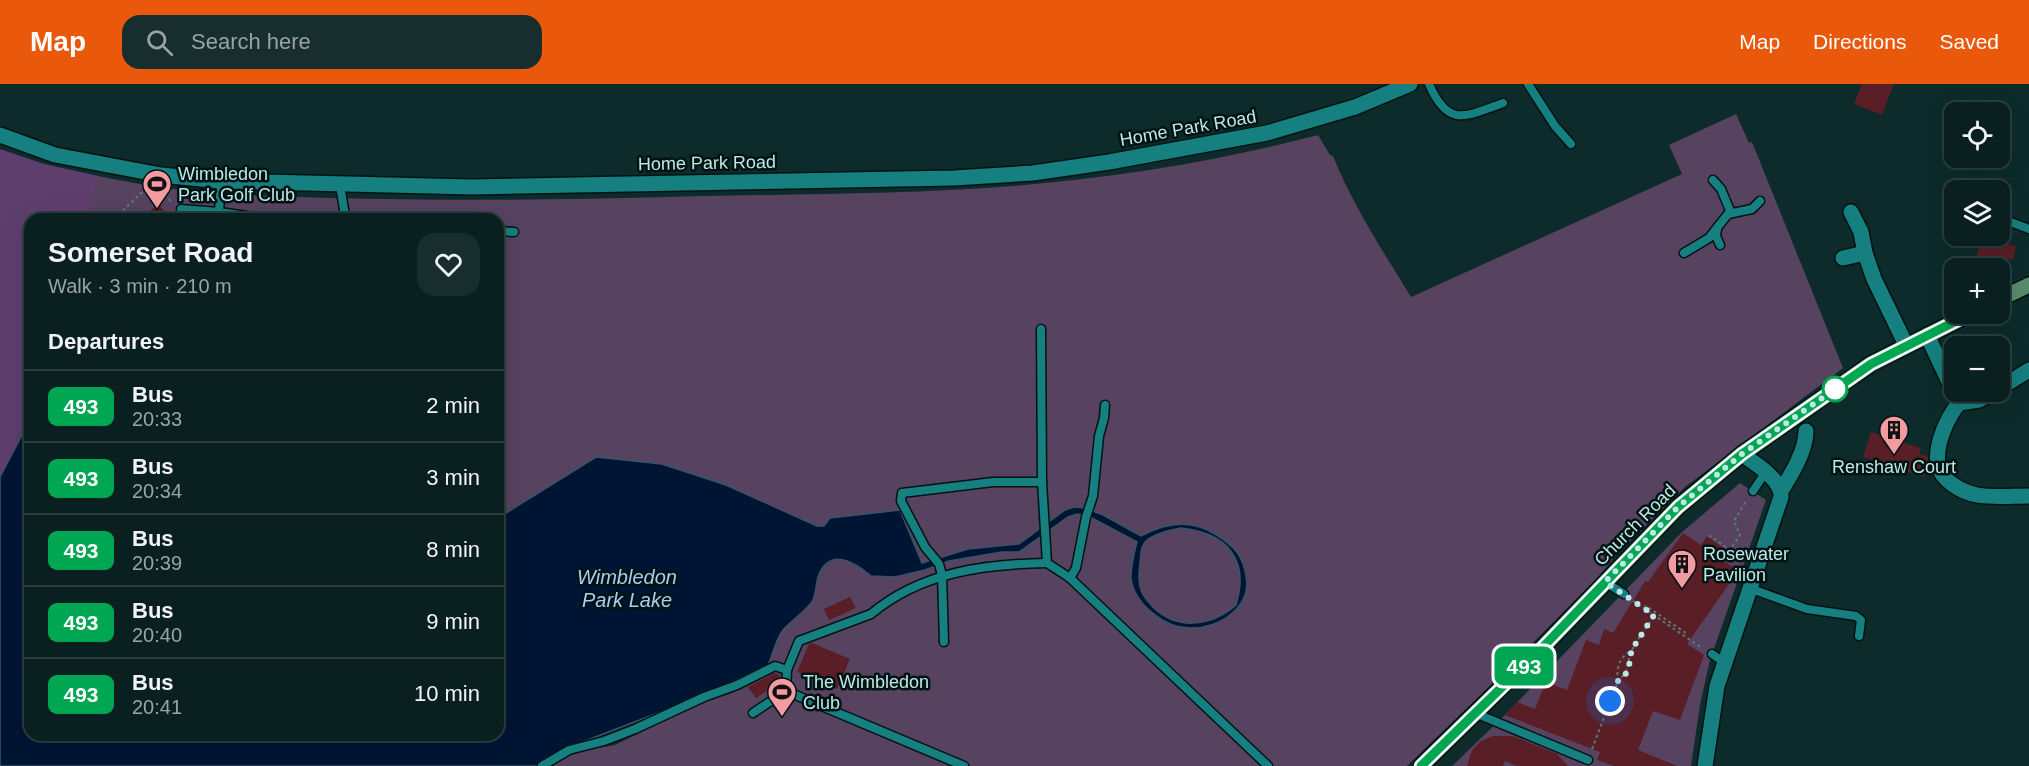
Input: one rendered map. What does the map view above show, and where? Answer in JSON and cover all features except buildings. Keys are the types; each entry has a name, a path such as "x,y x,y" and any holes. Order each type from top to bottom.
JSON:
{"street":[{"name":"Home Park Road","path":"0,135 55,155 161,175 221,181 340,185 564,186 954,178 1033,172 1120,160 1267,133 1355,106 1410,84"},
{"path":"1851,212 1861,232 1864,253 1874,279 1906,345"},
{"path":"1843,258 1864,253"},
{"path":"2010,294 2029,285"},
{"name":"Church Road","path":"1421,766 1678,507 1742,454 1871,364 1950,324"},
{"path":"1927,335 1959,403"},
{"path":"2010,381 2029,369"},
{"path":"1959,403 1966,402"},
{"path":"1959,403 1948,421 1939,450 1938,466 1945,477 1954,486 1978,495 2029,496"},
{"path":"1705,766 1719,659 1749,588 1779,506 1781,490 1801,450 1806,431"},
{"path":"1742,454 1766,473 1781,490"}],"lane":[{"path":"1429,84 1441,104 1452,115 1474,114 1503,103"},
{"path":"1528,84 1555,126 1571,144"},
{"path":"1713,180 1721,189 1731,213"},
{"path":"219,212 221,181"},
{"path":"340,185 347,213"},
{"path":"1684,253 1709,238 1728,214 1752,209 1760,201"},
{"path":"181,210 226,213"},
{"path":"2010,222 2029,229"},
{"path":"1717,228 1716,236 1720,245"},
{"path":"504,231 514,232"},
{"path":"1041,329 1042,482 1047,563"},
{"path":"1070,578 1076,568 1092,496 1105,405"},
{"path":"1753,491 1766,473"},
{"path":"944,642 942,575 939,564 925,547 911,522 901,501 902,493 993,482 1042,482"},
{"path":"786,691 787,670 799,640 872,614 881,605 911,588 942,575 1000,566 1047,563 1070,578 1268,766"},
{"path":"1605,582 1624,594"},
{"path":"1749,588 1807,609 1856,616 1861,620 1859,636"},
{"path":"934,621 943,618"},
{"path":"542,766 568,750 604,741 635,729 775,666 787,670"},
{"path":"753,713 786,691"},
{"path":"786,691 964,766"},
{"path":"1475,713 1588,760"}],"path":[{"path":"159,192 161,175"},
{"path":"120,213 141,193 159,192 181,210"},
{"path":"1709,537 1730,550 1740,535 1734,523 1735,519 1753,491"},
{"path":"1624,594 1644,608 1656,613 1719,659"},
{"path":"1588,760 1618,681 1616,672 1623,655 1631,651 1656,613"},
{"path":"1618,681 1625,676 1631,659 1631,651"}],"shaded area":[{"name":"Wimbledon Park Golf Club","path":"1736,114 1749,143 1752,142 1843,368 1685,487 1498,678 1407,766 548,766 573,752 615,745 707,699 731,693 758,678 768,665 781,632 813,600 819,573 832,561 843,558 858,565 871,576 924,570 900,510 817,526 726,485 662,464 596,457 504,514 504,213 42,213 44,164 158,187 247,195 499,200 840,194 970,189 1090,178 1205,160 1318,135 1330,155 1333,156 1359,210 1411,297 1682,174 1669,145"},
{"path":"0,149 44,164 98,176 89,213 24,213 24,433 0,477"},
{"path":"1740,483 1766,500 1710,660 1700,705 1691,766 1452,766 1505,715 1682,532"}],"water":[{"name":"Wimbledon Park Lake","path":"24,431 24,741 504,741 504,514 596,457 662,464 726,485 817,526 824,526 830,518 900,510 922,563 968,549 1019,544 1065,510 1074,507 1085,508 1103,515 1141,536 1159,528 1178,524 1206,529 1227,542 1236,551 1245,569 1247,587 1239,606 1231,614 1212,625 1190,628 1180,627 1161,619 1152,613 1138,597 1131,578 1137,542 1090,517 1077,514 1068,517 1019,552 1002,552 949,561 925,570 895,577 871,576 850,562 835,559 823,567 818,577 813,600 783,630 768,665 702,696 567,748 536,766 0,766 0,477","holes":["1181,528 1211,536 1222,542 1237,562 1240,589 1236,605 1205,622 1183,622 1161,614 1150,604 1141,589 1139,577 1141,552 1146,541 1158,534"]}],"bus line":[{"name":"493","path":"1421,766 1542,648 1678,507 1742,454 1871,364 1949,324"}],"place":[{"name":"Wimbledon Park Golf Club","path":"157,210"},
{"name":"Renshaw Court","path":"1894,456"},
{"name":"Rosewater Pavilion","path":"1682,590"},
{"name":"The Wimbledon Club","path":"782,718"}],"route":[{"path":"1610,701 1618,681 1625,676 1631,659 1631,651 1654,615 1605,582 1678,507 1742,454 1835,389"}]}
